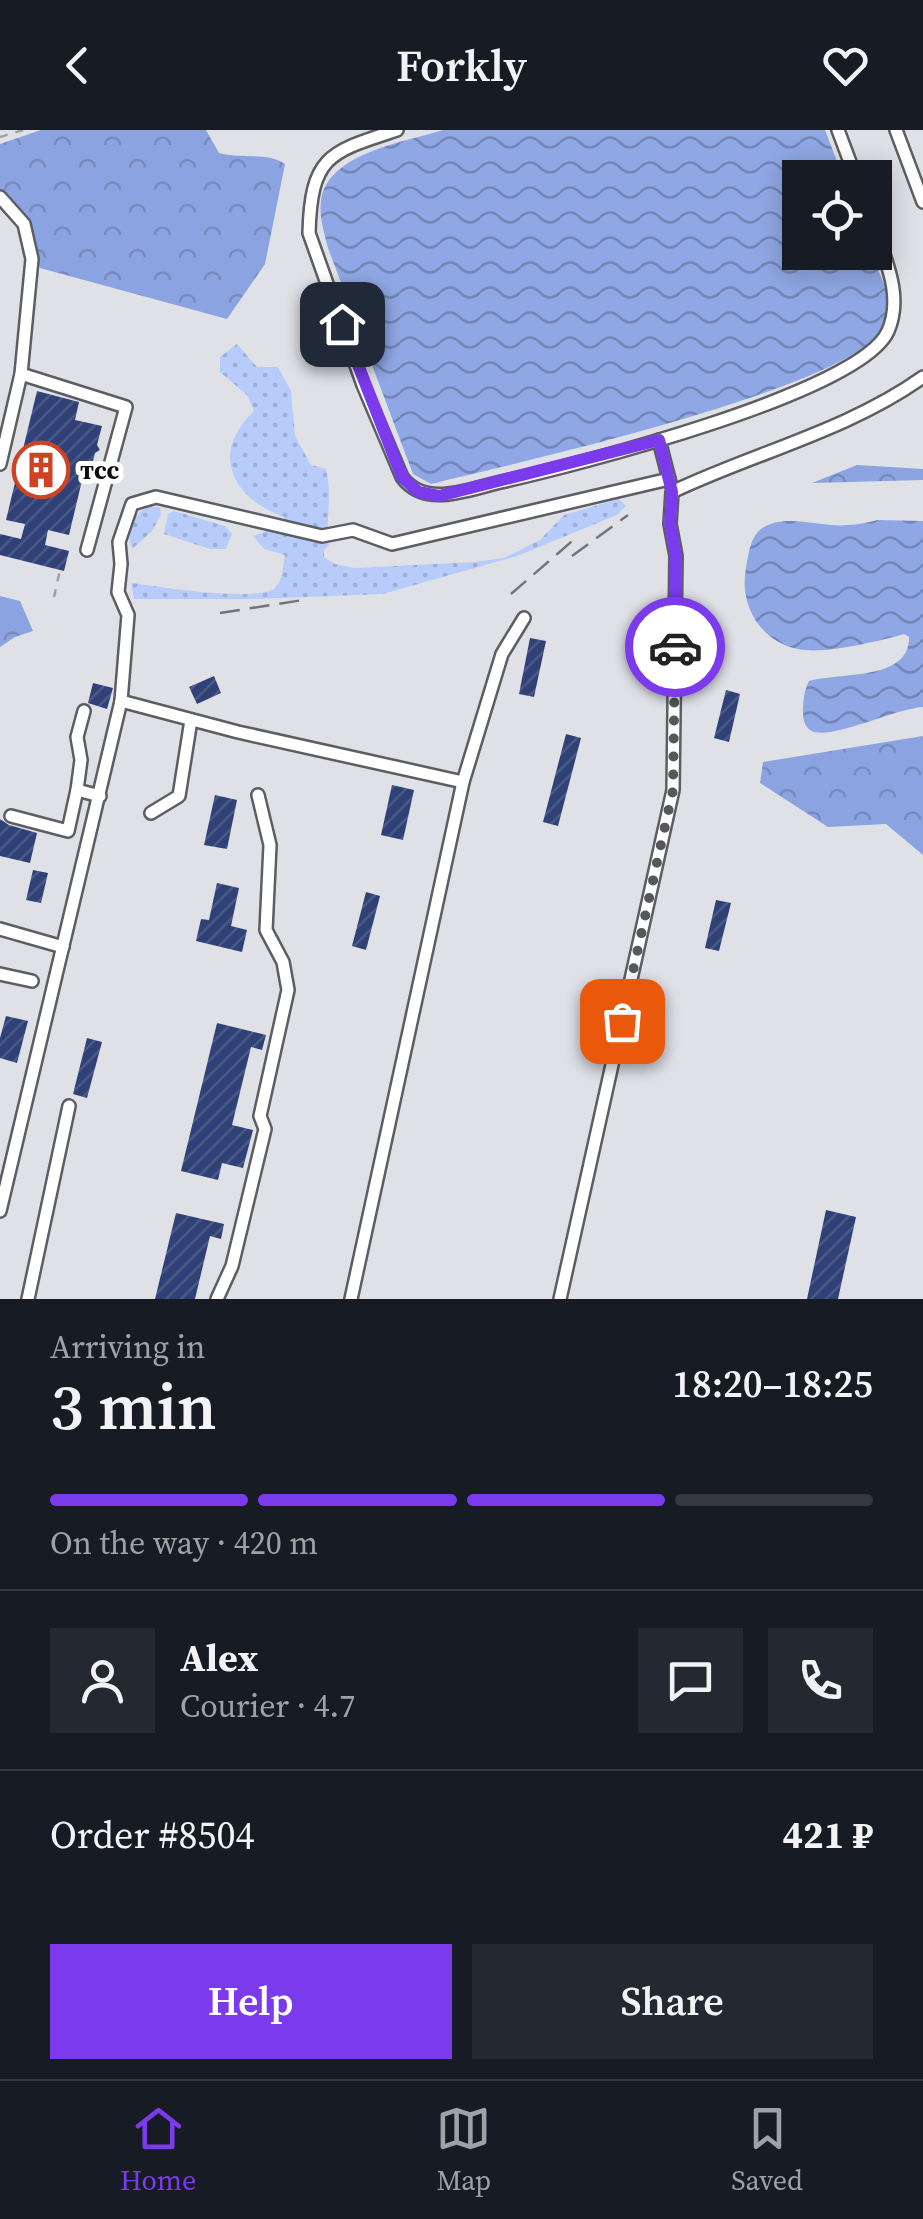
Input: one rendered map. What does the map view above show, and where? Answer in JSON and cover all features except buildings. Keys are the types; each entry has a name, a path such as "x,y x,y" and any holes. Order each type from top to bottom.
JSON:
{"lane":[{"path":"397,130 340,148 328,158 320,171 310,207 310,233 363,385 408,486 418,492 439,496 659,440 800,392 858,364 888,334 894,312 889,270"},
{"path":"838,130 849,160"},
{"path":"896,130 923,202"},
{"path":"0,198 24,224 32,259 21,374 0,464"},
{"path":"21,374 126,407 87,550"},
{"path":"0,1211 120,702 128,615 118,592 122,564 119,542 132,504 156,497 322,536 353,530 392,544 671,485 856,414 923,376"},
{"path":"560,1299 673,790 676,556 670,524 671,485 659,440"},
{"path":"351,1299 463,782 502,654 524,618"},
{"path":"120,702 463,782"},
{"path":"11,816 68,830 77,790 81,760 77,737 84,711"},
{"path":"151,814 179,796 192,720"},
{"path":"77,790 100,796"},
{"path":"216,1299 232,1266 265,1129 260,1116 288,990 284,962 266,930 270,844 258,794"},
{"path":"0,929 63,947"},
{"path":"0,974 32,980"},
{"path":"28,1299 69,1106"}],"path":[{"path":"0,137 23,130"},
{"path":"54,597 60,570"}],"shaded area":[{"path":"237,344 257,367 278,367 291,391 295,436 311,465 326,469 329,545 324,557 335,564 354,568 504,558 540,540 564,515 619,499 626,506 617,515 517,556 383,594 134,599 131,583 244,594 272,590 280,579 285,555 264,549 253,536 284,525 284,517 266,509 240,486 230,458 240,427 254,411 247,395 220,372 220,357"},
{"path":"150,507 160,507 161,515 152,531 132,549 132,524"},
{"path":"174,511 225,526 232,534 226,549 210,549 164,534 168,514"}],"green space":[{"path":"41,130 206,130 219,153 270,158 285,164 265,264 227,319 40,268 29,236 0,196 0,144"},
{"path":"857,465 923,469 923,480 812,483"},
{"path":"0,596 20,601 33,631 0,647"},
{"path":"923,736 923,855 886,824 828,827 760,783 763,762"}],"water":[{"path":"443,130 825,130 836,160 782,160 782,270 878,270 887,297 885,325 861,349 814,374 750,398 601,442 431,484 413,474 322,224 321,201 326,185 337,171 389,145"},
{"path":"878,520 923,521 923,707 836,731 814,732 803,715 809,681 886,668 906,651 909,637 904,634 822,650 784,645 763,629 749,607 745,581 751,545 759,530 783,521 838,525"}],"railway":[{"path":"572,556 628,515"},
{"path":"511,594 578,536"},
{"path":"220,613 303,600"}],"way so far":[{"path":"622,1021 673,790 675,647"}],"place":[{"name":"тсс","path":"41,470"}],"route":[{"path":"342,324 402,477 418,492 439,496 659,440 672,492 675,647"}]}
